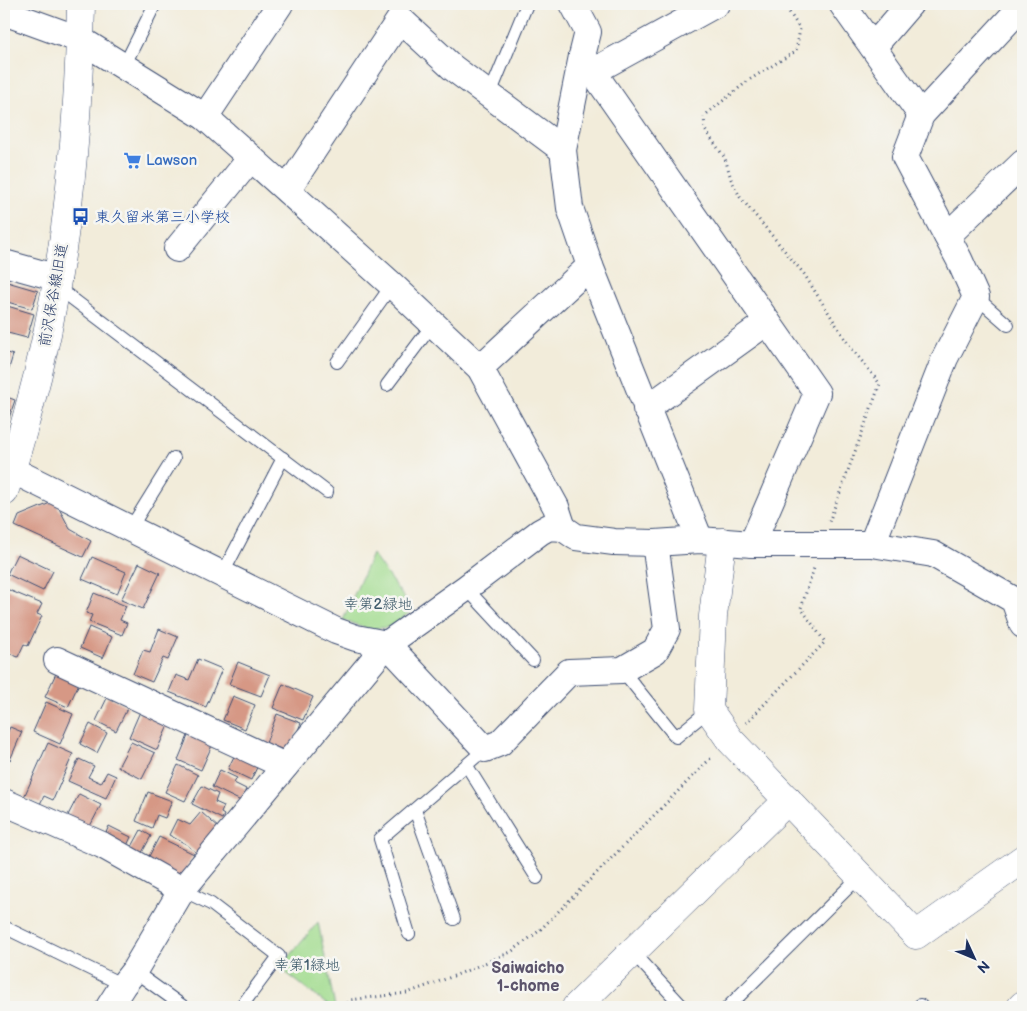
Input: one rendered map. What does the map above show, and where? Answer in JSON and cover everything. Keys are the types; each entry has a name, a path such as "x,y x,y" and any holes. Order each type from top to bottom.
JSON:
{"street":[{"name":"前沢保谷線旧道","path":"8,481 48,332 57,283 72,176 82,4"},
{"path":"205,117 280,4"},
{"path":"573,4 588,32 588,64 563,150 570,208 590,266 646,409 711,541 713,616 709,710 730,740 916,935 1023,858"},
{"path":"588,64 716,4"},
{"path":"842,4 920,115"},
{"path":"873,47 910,4"},
{"path":"872,544 945,358 976,297 947,236 905,157 920,115 1023,5"},
{"path":"4,12 80,40 205,117 392,284 480,368 556,507 563,528"},
{"path":"287,190 400,19 453,68 563,150"},
{"path":"588,64 817,393 752,544"},
{"path":"178,249 251,158"},
{"path":"947,236 1023,163"},
{"path":"4,263 57,283"},
{"path":"480,368 590,266"},
{"path":"646,409 767,322"},
{"path":"8,481 130,529 336,631 356,638 387,644 476,758 500,743 569,672 622,670 655,651 667,629 656,543"},
{"path":"108,1007 182,890 387,644 549,527 563,528 576,537 614,542 711,541 752,544 872,544 933,554 1019,595 1023,625"},
{"path":"57,660 285,766"},
{"path":"576,1007 788,800"},
{"path":"4,802 102,846 182,890"}],"lane":[{"path":"124,66 155,4"},
{"path":"490,94 527,4"},
{"path":"57,283 327,492"},
{"path":"337,362 392,284"},
{"path":"976,297 1008,325"},
{"path":"386,385 433,324"},
{"path":"130,529 174,458"},
{"path":"222,575 283,458"},
{"path":"466,588 533,660"},
{"path":"622,670 676,737 709,710"},
{"path":"409,934 380,839 476,758 537,878"},
{"path":"415,810 454,919"},
{"path":"728,1007 860,876"},
{"path":"182,890 211,904 279,956 241,1007"},
{"path":"4,927 128,978 184,1007"},
{"path":"632,952 683,1007"}],"path":[{"path":"345,1007 350,1000 407,993 511,952 539,932 730,740"}],"green space":[{"name":"幸第2緑地","path":"372,554 413,610 390,627 369,629 343,620"},
{"name":"幸第1緑地","path":"318,922 335,1007 330,1007 280,968"}],"building":[{"path":"4,281 38,291 32,309 4,301"},
{"path":"4,305 34,314 27,338 4,332"},
{"path":"4,352 13,355 7,375 4,374"},
{"path":"4,396 15,400 8,421 4,420"},
{"path":"55,501 70,529 91,541 83,557 15,526 19,516"},
{"path":"17,554 53,571 43,591 7,574"},
{"path":"92,557 126,572 117,594 82,579"},
{"path":"139,563 160,573 143,609 121,600"},
{"path":"4,588 42,604 37,614 42,616 28,646 24,644 18,657 4,651"},
{"path":"94,593 126,606 120,620 127,623 122,635 89,622 92,615 86,613"},
{"path":"89,627 112,637 103,658 80,648"},
{"path":"159,629 178,637 168,660 163,658 152,682 133,674 143,650 150,652"},
{"path":"198,659 222,669 206,707 169,692 176,675 189,680"},
{"path":"238,662 270,675 261,696 229,684"},
{"path":"58,669 81,679 68,707 45,697"},
{"path":"283,684 313,697 303,720 273,708"},
{"path":"108,696 128,707 116,731 96,721"},
{"path":"233,696 255,705 245,729 223,720"},
{"path":"46,702 73,714 60,744 33,732"},
{"path":"142,707 171,719 157,750 129,737"},
{"path":"277,714 301,723 289,752 266,743"},
{"path":"90,724 107,733 97,753 80,744"},
{"path":"10,727 22,732 10,760 4,757 4,741"},
{"path":"190,731 214,741 201,770 178,760"},
{"path":"131,742 155,753 142,779 118,767"},
{"path":"48,743 73,754 53,800 44,796 40,804 24,797"},
{"path":"237,750 260,761 251,780 228,769"},
{"path":"79,759 94,766 88,777 101,783 107,772 116,776 106,798 68,781"},
{"path":"178,765 198,775 185,801 165,792"},
{"path":"220,770 237,778 234,783 246,789 241,801 212,787"},
{"path":"202,786 218,794 215,802 224,806 221,813 224,815 222,819 192,804"},
{"path":"148,792 172,801 165,818 157,815 152,828 136,821"},
{"path":"79,794 101,805 88,830 66,819"},
{"path":"201,812 221,830 199,855 186,844 169,835 177,819 190,825"},
{"path":"109,826 131,837 124,852 102,841"},
{"path":"141,830 151,836 138,860 128,854"},
{"path":"159,837 194,854 179,882 145,864"}],"place":[{"name":"Lawson","path":"132,160"},
{"name":"東久留米第三小学校","path":"81,217"}],"district":[{"name":"Saiwaicho 1-chome","path":"528,976"}]}
